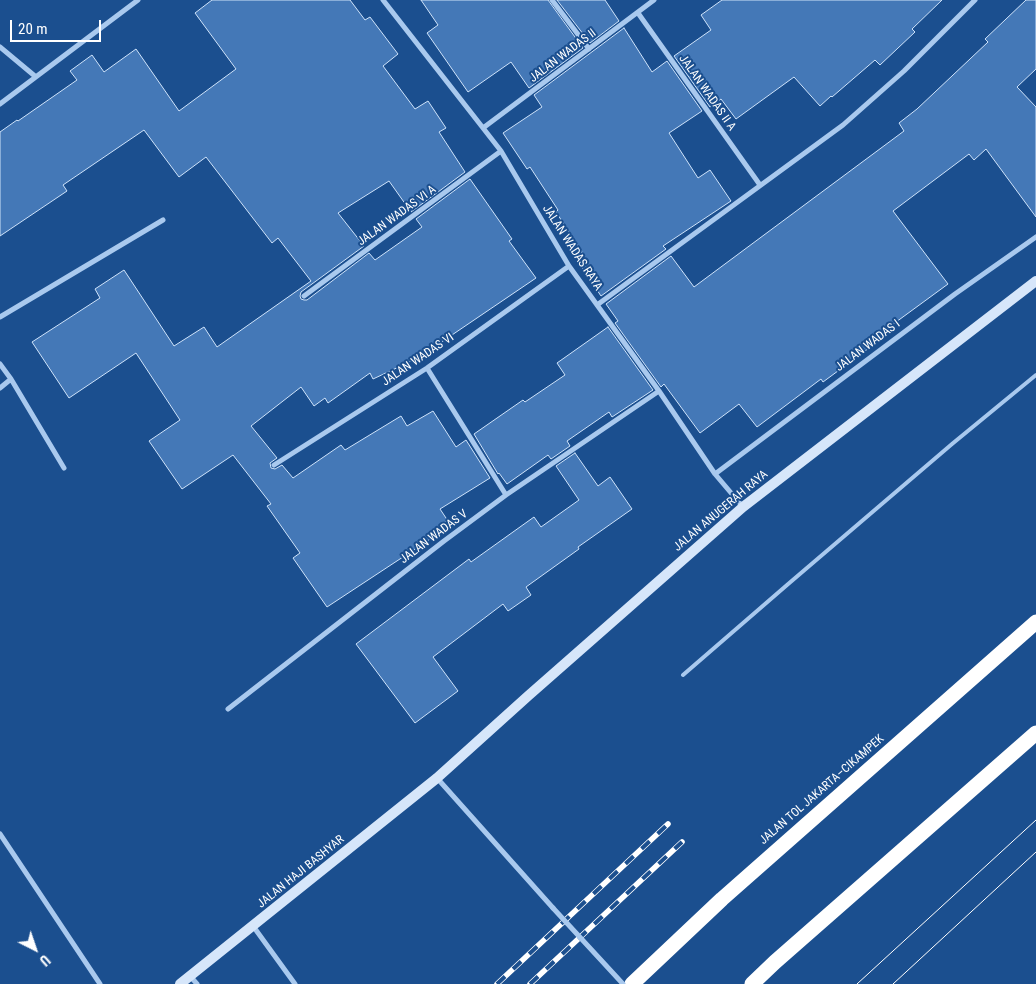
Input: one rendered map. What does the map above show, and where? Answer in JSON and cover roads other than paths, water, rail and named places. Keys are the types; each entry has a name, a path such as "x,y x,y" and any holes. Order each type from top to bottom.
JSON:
{"highway":[{"name":"JALAN TOL JAKARTA–CIKAMPEK","path":"632,984 722,898 1036,622"},
{"path":"752,984 1036,733"}],"street":[{"path":"0,104 138,0"},
{"name":"JALAN WADAS RAYA","path":"383,0 501,152 569,266 659,391 715,474 743,507"},
{"path":"552,0 588,49"},
{"name":"JALAN WADAS II","path":"483,128 654,0"},
{"path":"598,305 843,125 904,70 975,0"},
{"name":"JALAN WADAS II A","path":"638,13 760,185"},
{"path":"0,48 36,77"},
{"name":"JALAN WADAS VI A","path":"304,296 501,152"},
{"path":"0,317 163,220"},
{"name":"JALAN WADAS I","path":"715,474 955,294 1036,237"},
{"name":"JALAN WADAS VI","path":"274,465 427,368 569,266"},
{"name":"JALAN ANUGERAH RAYA","path":"437,778 743,507 1036,281"},
{"path":"0,364 11,379 64,468"},
{"path":"427,368 506,495"},
{"path":"0,388 11,379"},
{"name":"JALAN WADAS V","path":"228,709 506,495 659,391"},
{"path":"437,778 552,908 624,984"},
{"name":"JALAN HAJI BASHYAR","path":"180,984 194,980 253,926 437,778"},
{"path":"0,834 100,984"},
{"path":"253,926 295,984"}],"lane":[{"path":"683,675 779,591 1036,376"}],"tram line":[{"path":"857,984 1036,820"},
{"path":"893,984 1036,852"}],"railway":[{"path":"497,984 668,824"},
{"path":"530,984 682,842"}]}
